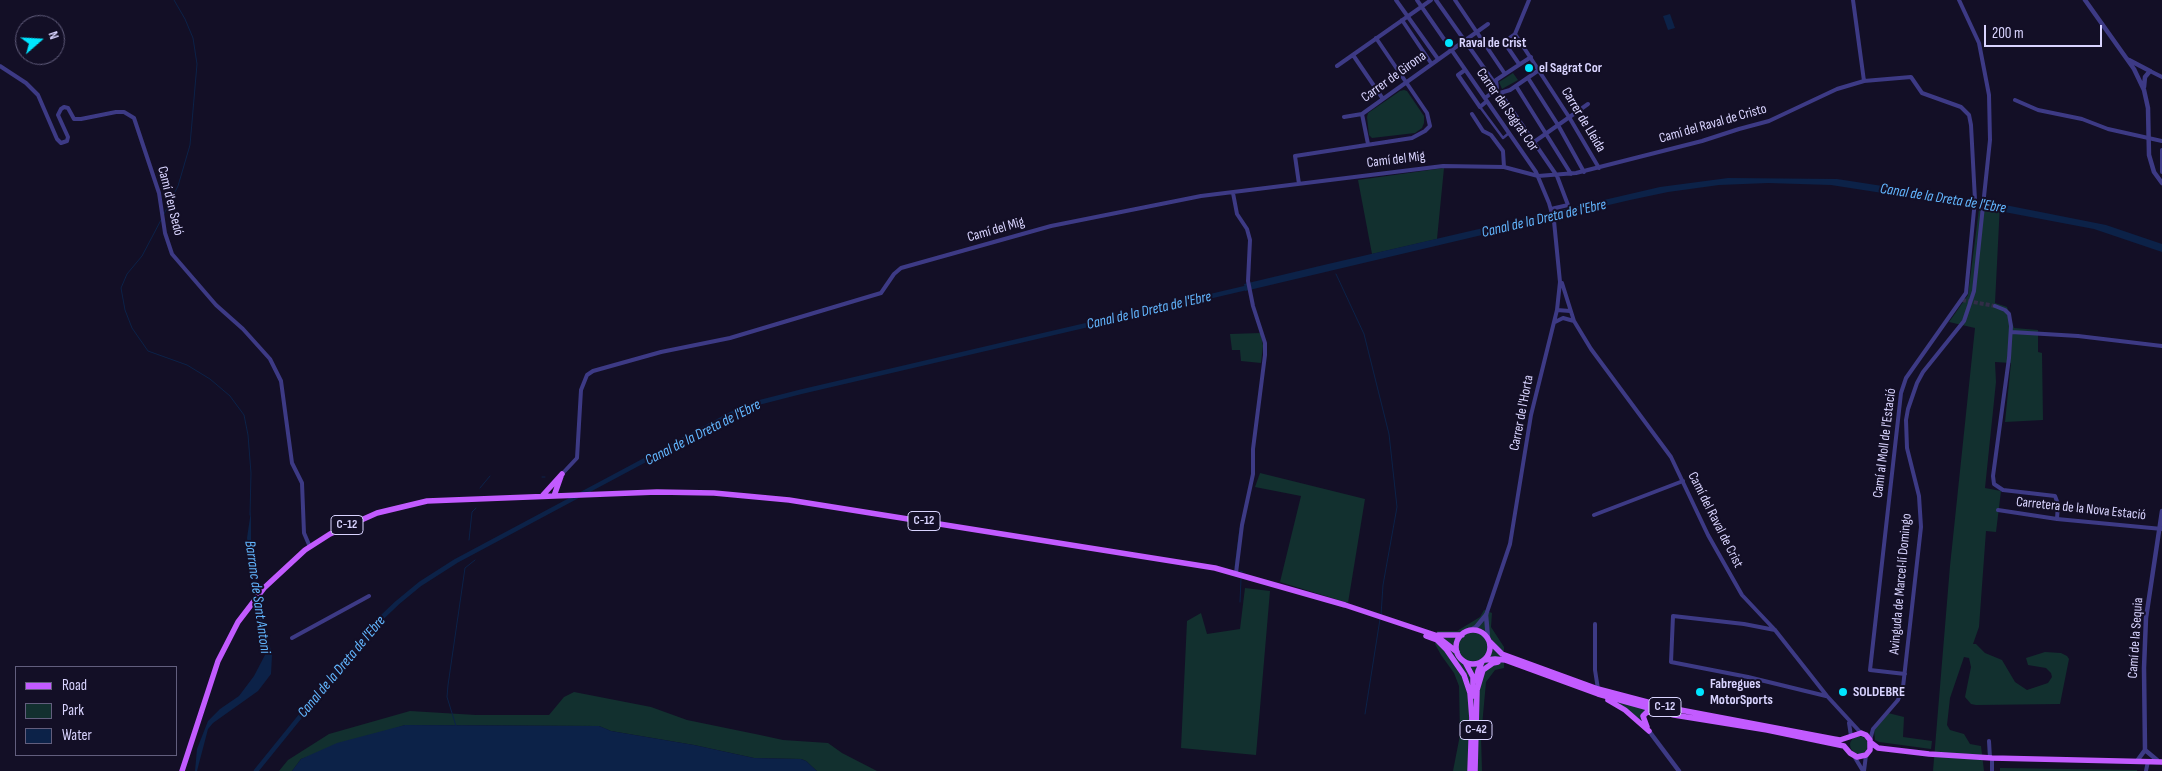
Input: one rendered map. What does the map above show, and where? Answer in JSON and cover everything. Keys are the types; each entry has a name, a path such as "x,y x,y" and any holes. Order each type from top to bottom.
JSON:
{"main road":[{"path":"554,496 562,474"},
{"path":"543,495 562,474"},
{"path":"550,488 558,487"},
{"path":"558,487 563,495"},
{"path":"550,488 554,496"},
{"name":"C-12","path":"182,771 218,661 238,622 264,588 310,547 354,521 402,506 427,501 598,493 697,493 789,500 1181,562 1236,573 1381,617 1436,636 1457,652 1465,662 1474,665 1483,661 1500,659 1674,715 1767,730 1844,746 1854,756"},
{"path":"1406,625 1414,631 1437,640 1449,654 1464,676 1469,688 1472,718"},
{"name":"C-12","path":"1436,636 1462,634 1469,631 1480,632 1502,654 1598,692 1670,708 1834,739 1862,733"},
{"path":"1457,652 1457,642 1462,634"},
{"path":"1483,661 1490,652 1489,640"},
{"name":"C-42","path":"1475,771 1477,676 1483,661"},
{"name":"C-42","path":"1465,662 1473,677 1470,771"},
{"path":"1477,690 1483,670 1490,664 1502,662 1517,665"},
{"path":"1598,692 1625,710 1649,731"},
{"path":"1649,731 1643,719 1647,712 1674,715"},
{"path":"1862,733 1878,748 1930,754 1991,758 2161,762"},
{"path":"1848,750 1846,745 1850,736"},
{"path":"1867,754 1870,741"},
{"path":"1854,756 1860,757 1878,748"}],"street":[{"path":"1396,0 1438,59"},
{"name":"Carrer del Sagrat Cor","path":"1417,0 1538,176 1551,210"},
{"path":"1337,66 1431,0"},
{"path":"1436,0 1556,176 1568,205 1551,210"},
{"path":"1455,0 1505,74"},
{"path":"1519,64 1504,42 1515,34 1529,0"},
{"path":"1853,0 1864,81"},
{"name":"Avinguda de Marcel·lí Domingo","path":"1873,729 1902,695 1905,674 1920,527 1919,496 1907,448 1906,420 1911,396 1929,363 1959,330 1972,302 1983,212 1990,140 1988,83 1979,43 1959,0"},
{"path":"2085,0 2126,58 2144,90 2148,108 2149,155 2161,178"},
{"path":"1402,20 1431,63"},
{"name":"Carrer de Girona","path":"1368,144 1362,114 1488,24"},
{"name":"Carrer de Lleida","path":"1515,34 1569,117 1599,168"},
{"path":"1299,184 1295,156 1412,138 1430,126 1427,113 1376,38"},
{"path":"1353,55 1383,99"},
{"path":"1480,107 1496,87 1496,80 1530,56"},
{"path":"2126,58 2162,77"},
{"name":"Camí d'en Sedó","path":"0,66 26,83 38,95 57,139 61,142 67,141 68,137 58,115 64,107 68,108 74,119 116,112 124,112 134,118 159,194 165,233 172,254 216,305 243,329 270,359 281,381 292,463 302,483 304,533 310,547"},
{"path":"1466,70 1458,75 1503,138 1509,133"},
{"path":"1501,94 1539,70"},
{"path":"2137,75 2140,70 2148,71"},
{"path":"2144,90 2144,80 2148,71"},
{"name":"Camí del Raval de Cristo","path":"1571,174 1702,142 1720,134 1769,121 1837,89 1864,81 1911,77 1922,93 1966,110 1971,125 1975,200"},
{"path":"1528,78 1558,125 1584,172"},
{"path":"1516,86 1571,174"},
{"path":"2015,100 2038,110 2082,119 2108,129 2162,142"},
{"path":"1534,142 1588,104"},
{"path":"1344,117 1362,114"},
{"path":"1472,114 1483,131 1491,134 1503,151 1504,166"},
{"path":"2161,178 2162,150"},
{"name":"Camí del Mig","path":"562,474 577,458 581,390 587,375 593,371 661,352 730,338 882,293 894,274 902,268 1051,226 1179,199 1443,166 1504,166 1538,176 1571,174"},
{"path":"1233,193 1237,214 1247,229 1250,240 1249,290 1265,343 1253,449 1253,474 1242,525 1236,573"},
{"name":"Camí al Moll de l'Estació","path":"1905,674 1870,670 1902,386 1966,293 1975,200"},
{"name":"Carrer de l'Horta","path":"1486,615 1510,544 1531,415 1557,311 1560,276 1554,219 1551,210"},
{"name":"Camí del Raval de Crist","path":"1560,276 1574,321 1591,349 1661,441 1683,481 1708,535 1742,595 1775,630 1848,721 1862,733"},
{"path":"1995,306 2005,310 2008,314 2011,332 2010,358 1993,476 1994,484 2003,490 2055,496 2058,504 2057,519"},
{"path":"1557,311 1570,310"},
{"path":"1557,311 1574,321"},
{"path":"1554,323 1566,318"},
{"path":"2011,332 2078,336 2162,346"},
{"path":"1594,515 1683,481"},
{"name":"Carretera de la Nova Estació","path":"1998,510 2057,519 2161,529"},
{"name":"Camí de la Sequia","path":"2145,750 2144,668 2146,618 2161,529 2162,511"},
{"path":"292,638 369,596"},
{"path":"1469,631 1476,627 1486,615"},
{"path":"1486,615 1489,640"},
{"path":"1775,630 1744,624 1673,616 1671,662 1748,677 1827,696"},
{"path":"1595,624 1595,670 1598,692"},
{"path":"1848,721 1851,728 1850,736"},
{"path":"1862,733 1873,729"},
{"path":"1870,741 1873,729"},
{"path":"1649,731 1679,771"},
{"path":"1989,741 1992,771"},
{"path":"2136,761 2145,750 2154,759 2161,762"},
{"path":"1864,771 1867,754"},
{"path":"1854,756 1864,771"},
{"path":"2146,771 2149,761"}],"green space":[{"path":"1513,73 1518,80 1502,89 1499,82"},
{"path":"1404,90 1407,91 1424,116 1422,128 1415,133 1372,138 1369,135 1368,113"},
{"path":"1444,168 1437,239 1372,254 1358,180"},
{"path":"1980,201 2000,204 1995,303 2007,307 2014,328 2038,330 2038,352 2042,353 2043,420 2005,422 2011,363 1995,362 1996,382 1985,488 2001,491 1996,532 1986,531 1979,627 1973,644 1976,644 1985,653 2002,660 2015,682 2027,690 2048,683 2052,677 2046,668 2028,665 2026,658 2045,652 2061,653 2069,659 2060,704 1976,705 1971,704 1965,697 1971,667 1969,658 1964,657 1950,698 1947,725 1950,730 1964,734 1970,744 1981,746 1984,771 1933,771 1950,566 1975,328 1949,322 1968,295"},
{"path":"1261,333 1263,346 1261,363 1241,361 1240,350 1232,350 1230,334"},
{"path":"1260,473 1365,499 1348,603 1280,582 1301,496 1255,487"},
{"path":"1245,588 1270,591 1256,755 1181,748 1187,621 1201,613 1207,634 1240,629"},
{"path":"1484,610 1492,613 1491,627 1504,647 1504,668 1495,670 1486,682 1481,737 1482,771 1453,771 1460,735 1459,686 1454,673 1435,644 1437,631 1457,631 1480,617"},
{"path":"574,692 651,707 687,720 783,740 828,743 842,753 877,771 817,771 801,759 754,758 694,745 611,731 599,726 405,725 301,759 292,771 279,771 288,760 329,734 410,711 476,715 549,715 564,697"},
{"path":"1610,699 1649,710 1646,711 1645,726"},
{"path":"1888,713 1904,717 1903,737 1932,741 1931,749 1875,740 1874,730"},
{"path":"1859,736 1865,739 1868,745 1865,751 1859,754 1853,751 1850,745 1853,739"},
{"path":"2000,768 2137,770 2137,771 2000,771"}],"water":[{"path":"1670,14 1675,28 1668,30 1663,16"},
{"path":"1728,178 1837,179 1980,201 1979,208 1831,185 1768,183 1719,185 1668,192 1630,200 1245,291 1244,284 1328,264 1660,187"},
{"path":"2000,204 2106,225 2162,244 2162,252 2094,229 1999,211"},
{"path":"251,511 251,546 272,655 271,674 258,691 213,723 208,729 197,771 195,771 197,749 208,721 220,709 239,696 254,676 265,655 247,538"},
{"path":"405,725 599,726 611,731 694,745 754,758 801,759 817,771 292,771 301,759 337,743"}],"waterway":[{"name":"Barranc de Sant Antoni","path":"164,214 178,186 190,145 197,64 193,38 174,0"},
{"name":"Canal de la Dreta de l'Ebre","path":"1974,204 2003,209"},
{"name":"Barranc de Sant Antoni","path":"161,220 142,256 127,274 121,288 125,310 132,328 148,351 187,365 210,379 230,396 244,415 248,435 251,473 250,515"},
{"path":"1336,274 1364,334 1389,434 1397,507 1383,585 1381,615"},
{"name":"Canal de la Dreta de l'Ebre","path":"256,771 375,624 420,584 456,561 735,412 757,403 800,392 1250,287"},
{"path":"480,488 490,476"},
{"path":"469,540 472,512 476,508"},
{"path":"1235,567 1240,528"},
{"path":"456,726 447,697 448,685 465,568 475,560"},
{"path":"1240,602 1241,579"},
{"path":"1365,714 1380,619"}],"tunnel":[{"path":"1962,300 1995,306"}],"place":[{"name":"Raval de Crist","path":"1449,43"},
{"name":"el Sagrat Cor","path":"1529,68"},
{"name":"Fabregues MotorSports","path":"1700,692"},
{"name":"SOLDEBRE","path":"1843,692"}]}
